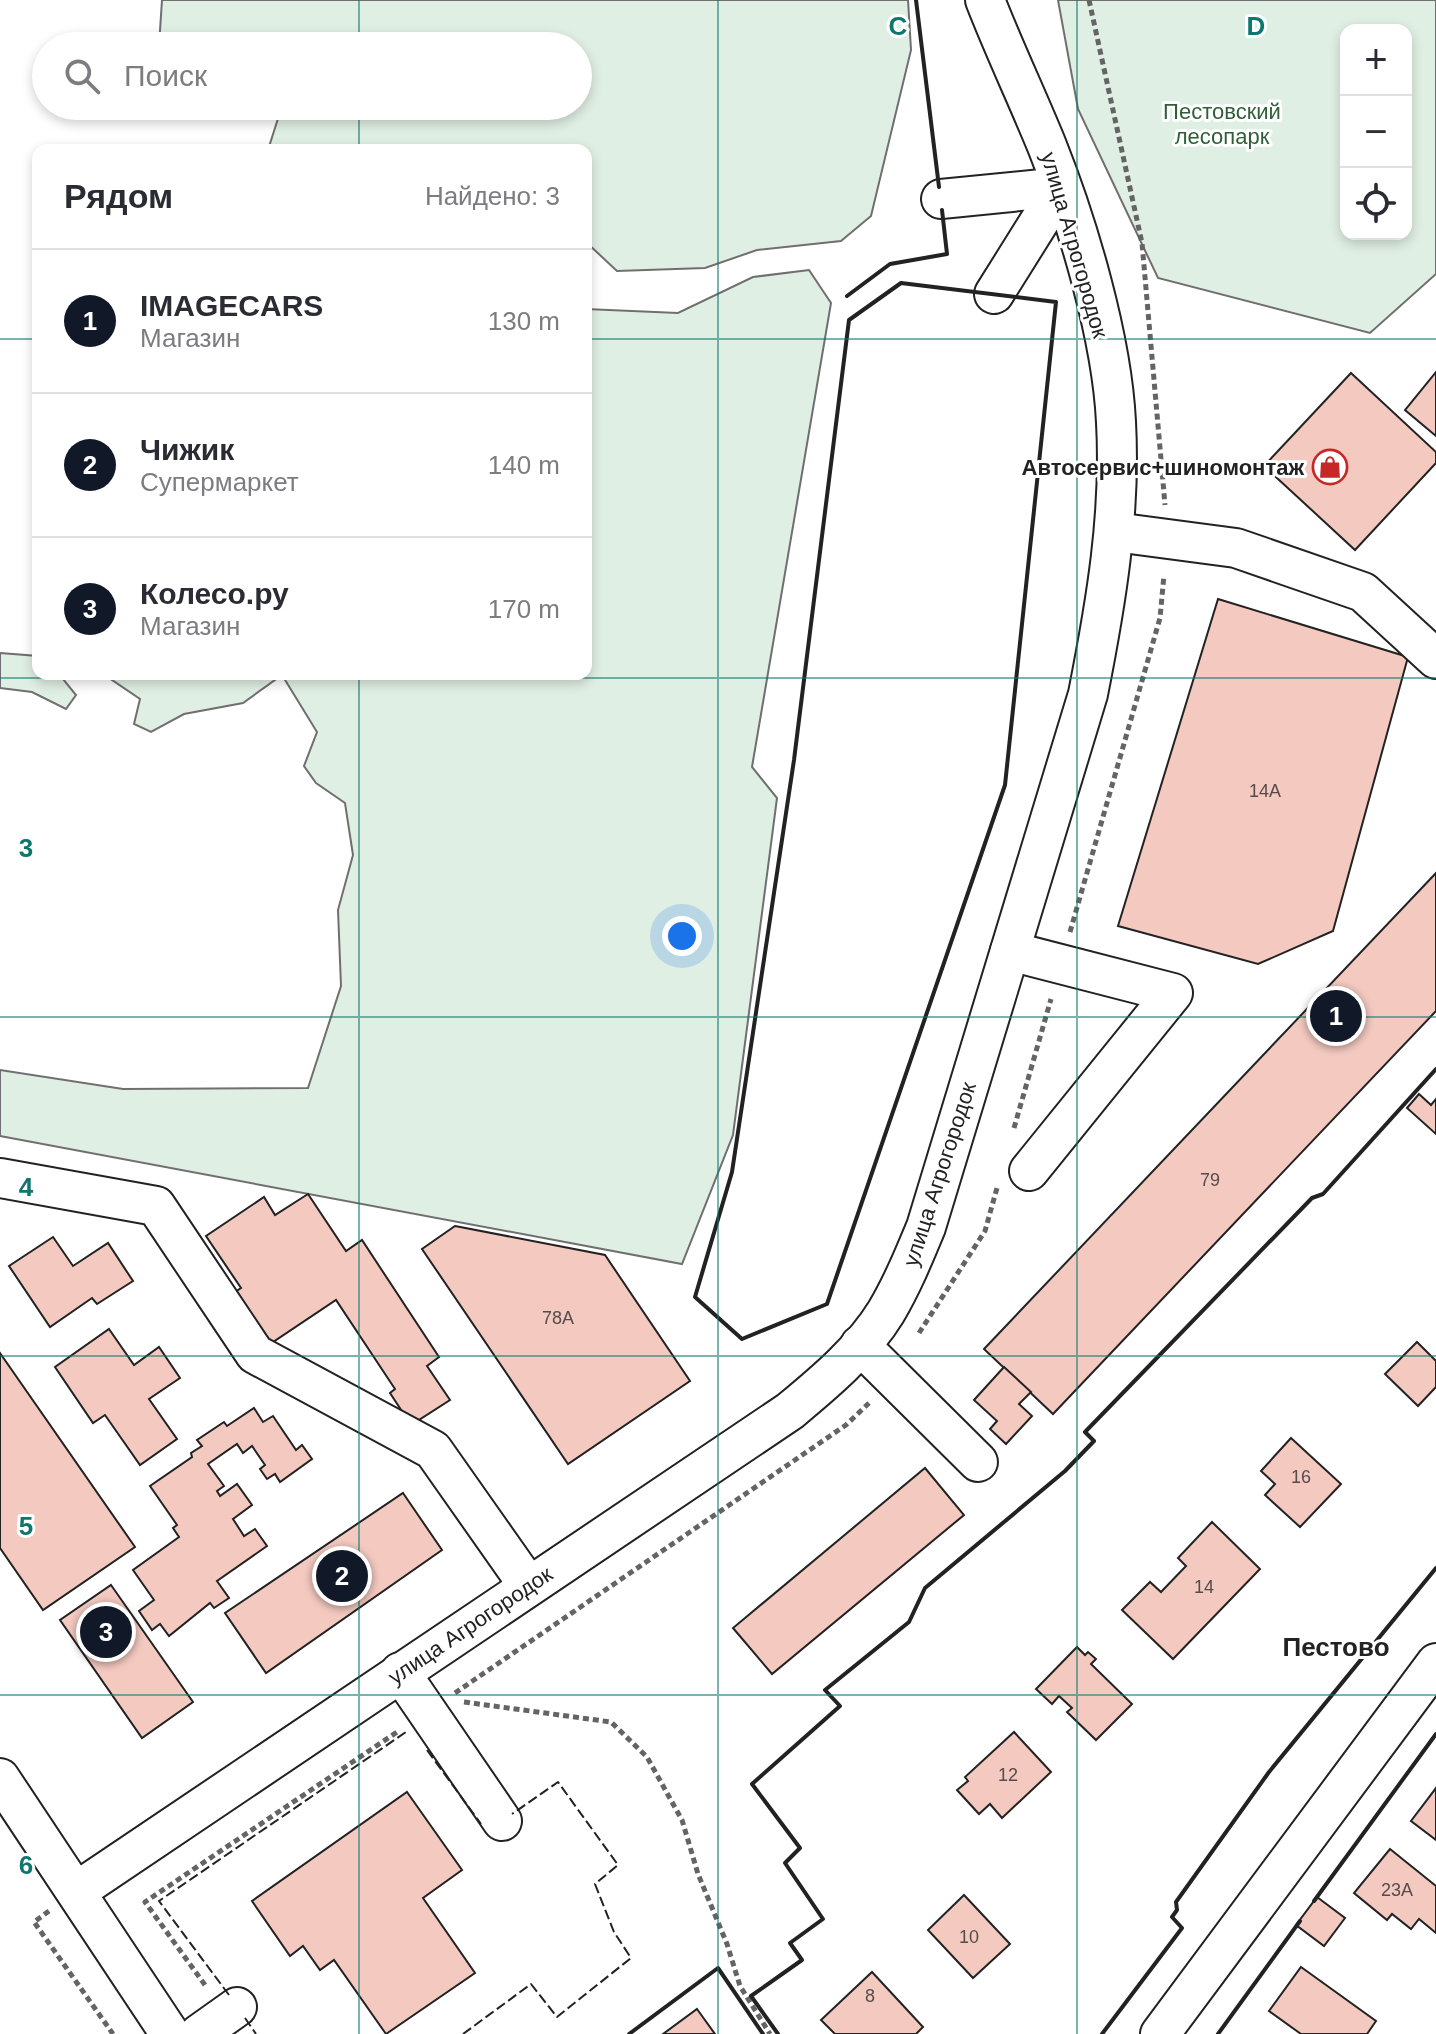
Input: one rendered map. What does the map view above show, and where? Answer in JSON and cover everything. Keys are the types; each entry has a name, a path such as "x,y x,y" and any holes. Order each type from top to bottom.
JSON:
{"street":[{"name":"улица Агрогородок","path":"77,1891 790,1411 827,1381 860,1345 885,1314 906,1275 926,1227 1088,694 1106,604 1115,532 1116,419 1105,345 1078,237 1061,187 985,0"},
{"path":"941,199 1061,187"},
{"path":"994,294 1061,187"},
{"path":"1115,532 1236,548 1363,592 1436,659"},
{"path":"1010,951 1173,993 1029,1171"},
{"path":"0,1178 156,1206 255,1354 433,1450 528,1585"},
{"path":"860,1345 978,1462"},
{"path":"1160,2034 1436,1663"},
{"path":"400,1672 428,1726 502,1821"},
{"path":"0,1778 170,2034"}],"path":[{"path":"770,2034 740,1986 727,1944 698,1874 682,1820 647,1757 611,1722 446,1699 846,1425 892,1377"},
{"path":"221,2018 145,1902 428,1726"},
{"path":"77,1891 34,1922 113,2034"}],"green space":[{"path":"162,0 908,0 911,50 871,216 841,241 757,250 705,268 617,271 592,248 592,144 270,144 278,120 592,120 592,32 160,32"},
{"name":"Пестовский лесопарк","path":"1058,0 1436,0 1436,274 1370,333 1158,278 1078,109"},
{"path":"809,270 831,303 752,767 777,798 733,1135 682,1264 0,1136 0,1070 123,1089 308,1088 341,986 338,910 353,855 345,803 316,783 304,766 317,732 285,680 592,680 592,309 678,313 753,277"},
{"path":"0,653 32,656 32,680 64,680 76,695 66,709 32,692 0,688"},
{"path":"112,680 275,680 243,703 184,714 151,732 134,724 140,699"}],"building":[{"path":"1436,372 1436,436 1405,410"},
{"path":"1351,373 1436,452 1436,463 1355,550 1264,466"},
{"path":"1218,599 1408,657 1333,931 1258,964 1118,926"},
{"path":"1436,873 1436,1011 1053,1414 984,1349"},
{"path":"1419,1094 1431,1105 1436,1099 1436,1134 1407,1108"},
{"path":"308,1194 346,1251 362,1240 439,1357 427,1366 450,1400 411,1425 390,1393 395,1389 336,1300 267,1346 232,1294 241,1288 206,1236 264,1197 275,1215"},
{"path":"455,1226 605,1255 690,1381 568,1464 422,1249"},
{"path":"53,1237 73,1266 108,1243 133,1281 97,1304 92,1298 50,1327 9,1266"},
{"path":"109,1329 134,1365 159,1347 180,1378 149,1399 177,1439 140,1465 105,1415 93,1423 55,1367"},
{"path":"1417,1342 1436,1361 1436,1387 1418,1406 1385,1374"},
{"path":"0,1353 135,1547 43,1610 0,1548"},
{"path":"1004,1367 1031,1392 1019,1404 1032,1416 1006,1444 990,1429 997,1421 974,1400"},
{"path":"254,1408 263,1422 273,1416 296,1450 302,1445 312,1459 280,1482 275,1474 267,1479 260,1469 265,1465 252,1446 243,1453 237,1444 208,1464 224,1486 217,1491 220,1496 237,1484 252,1505 233,1519 244,1536 255,1529 267,1546 217,1581 229,1598 214,1608 210,1603 169,1636 160,1624 152,1630 139,1611 154,1600 133,1570 179,1537 173,1528 177,1525 150,1486 192,1457 191,1453 202,1446 197,1440 224,1422 227,1426"},
{"path":"1291,1438 1341,1484 1300,1527 1265,1495 1275,1484 1261,1471"},
{"path":"925,1468 964,1515 772,1674 733,1628"},
{"path":"403,1493 442,1550 266,1673 225,1613"},
{"path":"1212,1522 1260,1569 1173,1659 1122,1610 1150,1582 1161,1592 1186,1566 1178,1558"},
{"path":"111,1585 193,1702 142,1738 60,1620"},
{"path":"1077,1647 1085,1655 1088,1652 1096,1659 1091,1664 1132,1704 1096,1740 1067,1712 1072,1708 1059,1696 1052,1704 1036,1689"},
{"path":"1014,1732 1051,1772 1002,1818 990,1804 979,1814 957,1790 968,1781 965,1777"},
{"path":"1436,1788 1436,1840 1411,1821"},
{"path":"407,1792 462,1870 423,1898 475,1973 386,2034 334,1960 320,1970 303,1946 290,1956 252,1901"},
{"path":"1390,1849 1436,1886 1436,1933 1419,1919 1411,1929 1392,1914 1387,1920 1354,1893"},
{"path":"964,1895 1010,1944 973,1978 928,1930"},
{"path":"1317,1897 1345,1918 1324,1946 1296,1925"},
{"path":"1301,1967 1376,2021 1367,2034 1301,2034 1269,2011"},
{"path":"872,1972 923,2027 916,2034 835,2034 821,2020"},
{"path":"697,2009 715,2034 663,2034"}],"fence":[{"path":"229,1995 159,1901 406,1732"},
{"path":"427,1750 481,1824"},
{"path":"463,2034 531,1984 557,2017 631,1958 614,1932 595,1884 618,1865 558,1782 512,1814"},
{"path":"245,2018 256,2034"}],"wall":[{"path":"916,0 939,187"},
{"path":"847,296 890,264 947,254 942,210"},
{"path":"901,283 1056,302 1005,785 827,1304 742,1339 695,1297 732,1172 794,760 849,320 901,283"},
{"path":"778,2034 751,1996 802,1960 790,1943 823,1919 785,1863 800,1848 752,1784 840,1706 825,1690 909,1622 925,1588 1065,1471 1094,1441 1085,1432 1312,1198 1323,1194 1436,1069"},
{"path":"1102,2034 1182,1928 1172,1917 1177,1910 1176,1902 1269,1772 1436,1568"},
{"path":"1314,1901 1436,1734"},
{"path":"1218,2034 1300,1921"},
{"path":"629,2034 718,1968 763,2034"}],"place":[{"name":"Автосервис+шиномонтаж","path":"1330,467"},
{"name":"IMAGECARS","path":"1336,1016"},
{"name":"Чижик","path":"342,1576"},
{"name":"Колесо.ру","path":"106,1632"}],"district":[{"name":"Пестово","path":"1336,1647"}]}
